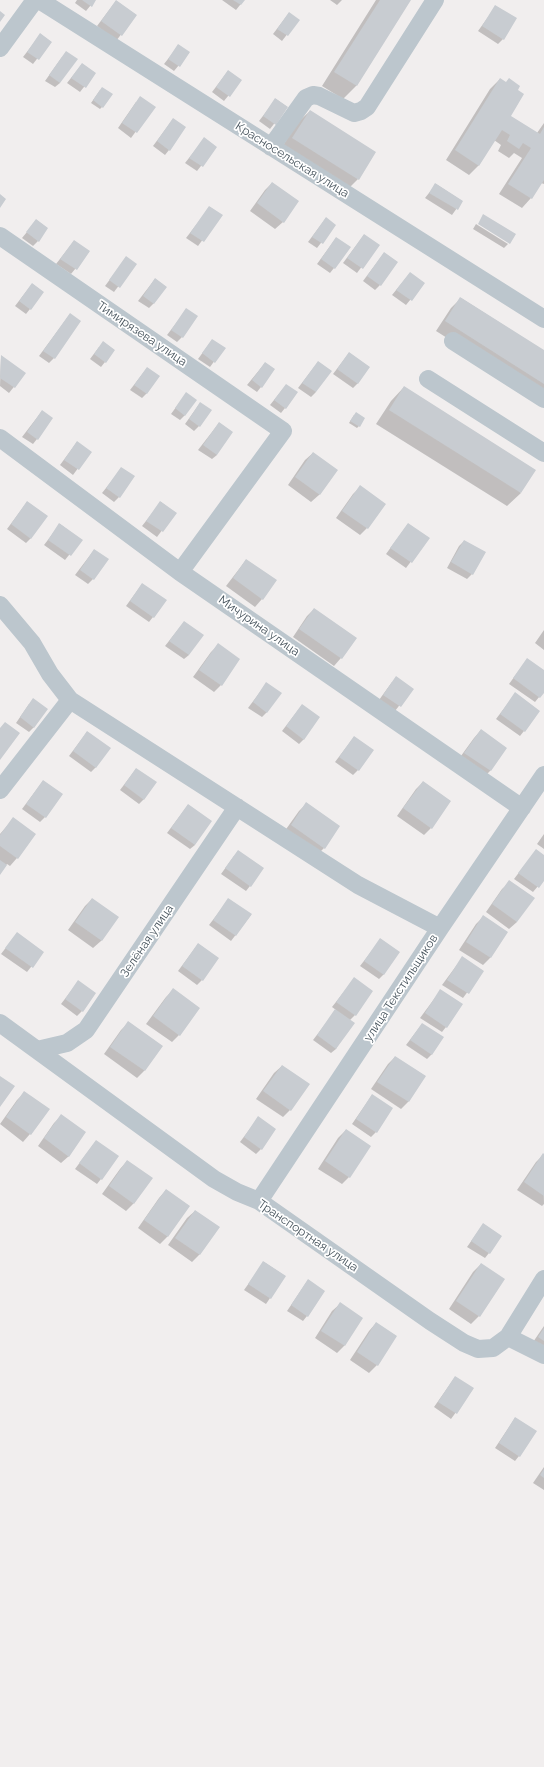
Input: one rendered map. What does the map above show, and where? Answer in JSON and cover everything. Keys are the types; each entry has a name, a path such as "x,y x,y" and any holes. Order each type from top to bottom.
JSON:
{"street":[{"path":"0,48 35,0"},
{"name":"Красносельская улица","path":"39,0 544,319"},
{"path":"271,147 306,98 313,95 319,96 354,113 367,107 435,0"},
{"name":"Тимирязева улица","path":"0,236 283,431 180,572"},
{"path":"453,341 544,399"},
{"path":"428,379 544,453"},
{"name":"Мичурина улица","path":"0,438 180,572 522,808"},
{"path":"0,605 32,643 50,674 70,700 358,884 440,928"},
{"path":"0,790 70,700"},
{"name":"улица Текстильщиков","path":"259,1201 440,928 544,776"},
{"name":"Зелёная улица","path":"37,1050 66,1043 86,1030 237,807"},
{"name":"Транспортная улица","path":"0,1023 214,1179 237,1192 259,1201 430,1321 464,1343 478,1348 493,1348 508,1337"},
{"path":"544,1279 508,1337 544,1355"}],"building":[{"path":"82,0 96,0 92,7"},
{"path":"116,0 137,15 122,36 101,21"},
{"path":"233,0 245,0 241,5"},
{"path":"380,0 411,0 357,86 334,72"},
{"path":"495,5 517,18 504,40 482,26"},
{"path":"0,11 5,15 0,22"},
{"path":"289,12 300,20 288,36 277,29"},
{"path":"40,33 52,42 39,60 27,52"},
{"path":"178,44 190,52 180,67 168,59"},
{"path":"66,51 78,59 60,83 49,75"},
{"path":"82,63 96,73 86,88 71,78"},
{"path":"228,70 242,80 230,97 216,87"},
{"path":"500,78 506,82 509,78 520,86 518,90 524,94 511,116 540,134 544,127 544,180 532,199 508,184 531,148 523,143 519,149 507,141 510,135 502,130 479,166 455,150"},
{"path":"102,87 113,94 103,108 93,100"},
{"path":"140,96 156,107 137,133 122,123"},
{"path":"275,98 288,107 276,125 263,116"},
{"path":"310,110 376,152 359,180 292,138"},
{"path":"173,118 186,127 170,151 157,141"},
{"path":"204,137 217,147 203,167 189,158"},
{"path":"272,182 299,201 284,223 257,203"},
{"path":"435,183 463,201 458,210 429,193"},
{"path":"0,194 6,199 0,208"},
{"path":"209,206 223,215 204,242 190,233"},
{"path":"483,214 516,234 510,244 478,224"},
{"path":"326,217 336,225 323,244 312,237"},
{"path":"36,219 48,228 39,242 26,232"},
{"path":"364,234 380,245 363,269 347,258"},
{"path":"336,237 351,247 335,269 321,259"},
{"path":"74,240 90,251 77,270 60,259"},
{"path":"384,252 398,262 381,286 367,276"},
{"path":"126,256 137,264 120,288 109,280"},
{"path":"410,272 425,283 412,301 396,290"},
{"path":"155,278 167,287 154,304 143,296"},
{"path":"32,283 44,292 31,310 19,301"},
{"path":"460,297 544,350 544,384 445,321"},
{"path":"186,308 198,316 183,338 171,330"},
{"path":"70,313 81,321 55,359 43,351"},
{"path":"212,339 226,348 215,363 202,353"},
{"path":"103,341 115,350 106,363 94,354"},
{"path":"349,352 370,367 358,384 337,369"},
{"path":"1,355 26,373 15,388 0,378"},
{"path":"318,361 332,371 316,392 302,383"},
{"path":"265,362 275,369 262,388 252,380"},
{"path":"147,367 160,376 147,394 134,385"},
{"path":"286,384 298,392 286,409 274,400"},
{"path":"404,386 536,470 521,493 389,410"},
{"path":"186,392 197,400 185,416 175,408"},
{"path":"200,402 212,410 200,427 189,419"},
{"path":"42,410 53,418 38,440 27,432"},
{"path":"356,412 365,418 360,427 350,421"},
{"path":"219,422 233,432 217,455 203,445"},
{"path":"77,441 92,452 79,470 64,460"},
{"path":"313,452 338,470 320,495 295,477"},
{"path":"121,467 135,476 120,498 106,488"},
{"path":"360,485 386,504 368,529 342,511"},
{"path":"27,501 48,516 31,539 11,524"},
{"path":"160,501 177,513 163,532 146,521"},
{"path":"59,523 83,540 71,556 48,540"},
{"path":"408,523 430,538 412,563 390,548"},
{"path":"464,540 486,552 473,575 451,562"},
{"path":"94,549 109,559 94,580 80,570"},
{"path":"246,559 277,580 263,600 233,578"},
{"path":"142,583 167,600 154,618 130,601"},
{"path":"314,608 357,638 342,659 299,629"},
{"path":"184,621 204,635 189,655 169,641"},
{"path":"218,643 240,659 222,686 199,670"},
{"path":"527,658 544,670 544,693 540,698 513,678"},
{"path":"396,676 414,689 401,707 383,695"},
{"path":"266,682 282,693 267,713 253,702"},
{"path":"515,692 540,711 525,732 500,714"},
{"path":"33,698 48,709 34,728 20,717"},
{"path":"302,704 320,717 304,740 286,726"},
{"path":"5,722 20,733 0,760 0,728"},
{"path":"481,729 507,748 491,771 464,753"},
{"path":"87,731 111,748 96,768 73,751"},
{"path":"354,736 374,750 359,771 339,757"},
{"path":"136,768 157,782 144,800 124,785"},
{"path":"43,780 63,794 46,818 26,804"},
{"path":"423,781 451,801 432,829 403,808"},
{"path":"306,802 340,826 325,849 291,825"},
{"path":"188,804 212,821 195,845 171,828"},
{"path":"13,817 36,834 18,859 0,846 0,835"},
{"path":"536,849 544,855 544,881 539,888 518,873"},
{"path":"238,850 264,868 251,887 225,868"},
{"path":"0,860 7,865 0,875"},
{"path":"509,880 535,898 517,922 492,904"},
{"path":"92,898 119,917 102,941 75,922"},
{"path":"228,898 252,914 236,936 213,920"},
{"path":"483,915 508,932 491,958 466,942"},
{"path":"17,932 44,952 33,968 5,948"},
{"path":"380,938 400,952 384,975 364,961"},
{"path":"198,943 219,958 203,981 182,966"},
{"path":"462,956 484,971 469,994 447,980"},
{"path":"354,977 373,991 356,1016 336,1002"},
{"path":"78,980 96,993 83,1012 65,999"},
{"path":"173,988 200,1008 180,1036 153,1016"},
{"path":"440,989 463,1004 447,1028 425,1013"},
{"path":"335,1009 355,1023 336,1049 317,1035"},
{"path":"128,1021 163,1046 145,1071 110,1047"},
{"path":"422,1023 444,1037 432,1055 410,1040"},
{"path":"395,1056 426,1076 409,1102 377,1082"},
{"path":"282,1065 310,1084 291,1111 263,1091"},
{"path":"0,1076 15,1086 0,1107"},
{"path":"24,1091 50,1109 31,1135 6,1117"},
{"path":"372,1094 393,1108 377,1133 356,1119"},
{"path":"61,1114 86,1132 69,1157 44,1138"},
{"path":"258,1116 276,1129 262,1150 244,1137"},
{"path":"346,1129 371,1146 350,1178 325,1161"},
{"path":"96,1140 119,1156 102,1180 79,1163"},
{"path":"543,1153 544,1154 544,1196 524,1182"},
{"path":"127,1160 153,1178 134,1204 109,1186"},
{"path":"166,1189 190,1206 168,1237 144,1220"},
{"path":"195,1210 220,1227 200,1255 175,1238"},
{"path":"483,1223 502,1236 490,1254 471,1241"},
{"path":"263,1261 286,1276 271,1299 248,1284"},
{"path":"481,1263 505,1279 480,1317 456,1301"},
{"path":"308,1279 325,1291 308,1317 291,1305"},
{"path":"340,1302 363,1318 345,1346 321,1331"},
{"path":"376,1322 397,1336 378,1366 357,1352"},
{"path":"544,1328 544,1341 538,1337"},
{"path":"455,1376 474,1388 457,1414 438,1402"},
{"path":"515,1417 537,1431 520,1457 499,1443"},
{"path":"544,1469 544,1478 540,1475"}]}
